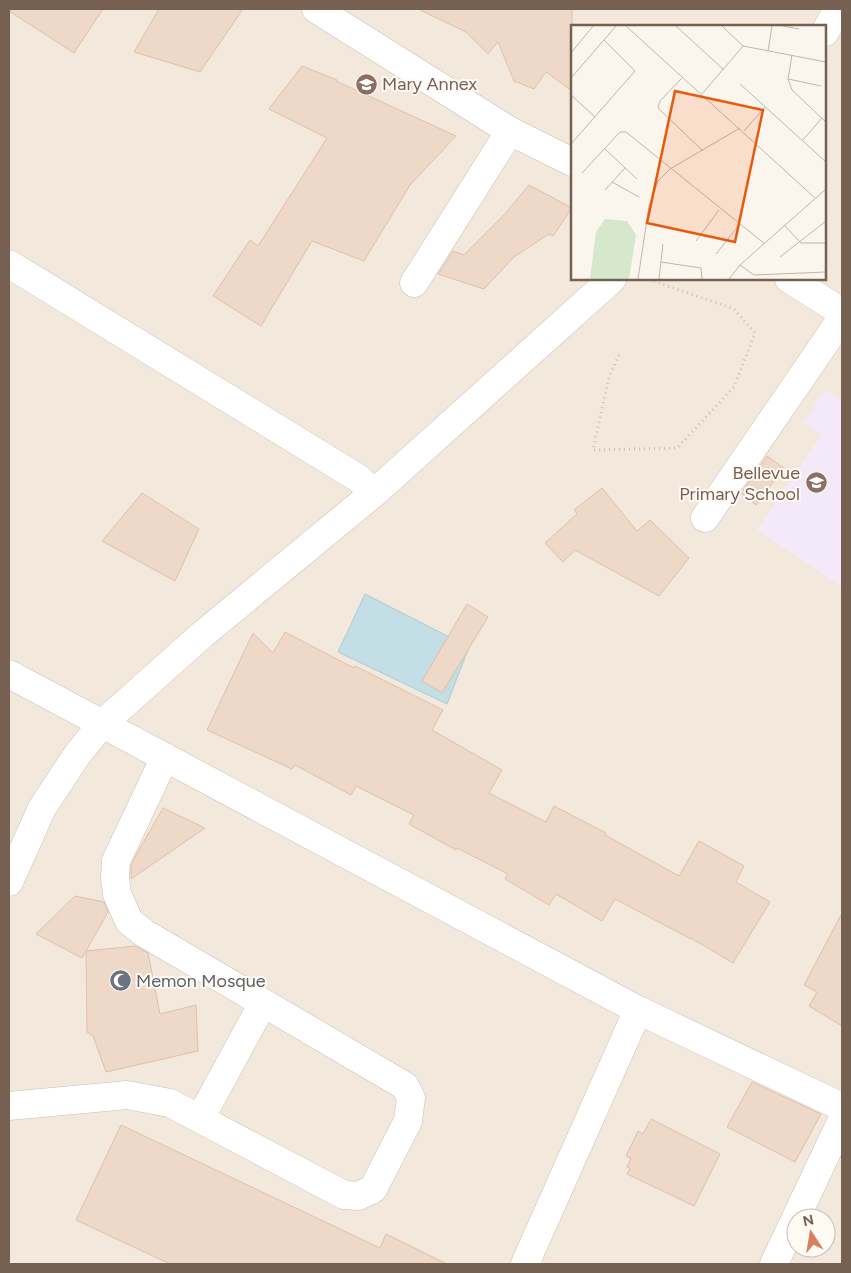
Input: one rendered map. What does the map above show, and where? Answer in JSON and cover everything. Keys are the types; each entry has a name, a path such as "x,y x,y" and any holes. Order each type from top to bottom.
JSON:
{"street":[{"path":"316,9 510,131 571,162"},
{"path":"826,30 838,9"},
{"path":"414,283 510,131"},
{"path":"9,264 358,478 374,492"},
{"path":"9,882 42,808 77,755 102,724 202,634 374,492 611,280"},
{"path":"791,280 842,312"},
{"path":"705,518 842,318"},
{"path":"9,674 638,1010 842,1106"},
{"path":"9,1106 127,1095 170,1103 344,1195 358,1196 373,1189 408,1121 410,1098 405,1086 144,934 129,921 117,894 114,878 116,861 165,757"},
{"path":"200,1120 263,1003"},
{"path":"525,1264 638,1010"},
{"path":"774,1264 842,1120"}],"path":[{"path":"619,355 608,377 593,450 677,448 734,387 755,332 734,309 651,280"}],"shaded area":[{"path":"9,9 842,9 842,1264 9,1264"},
{"name":"Bellevue Primary School","path":"825,390 842,401 842,587 757,530 821,435 803,423"}],"water":[{"path":"365,594 469,647 447,704 338,652"}],"building":[{"path":"9,9 103,9 74,53 9,11"},
{"path":"159,9 243,9 200,72 134,52"},
{"path":"418,9 572,9 571,90 546,72 534,89 514,81 498,42 488,54 466,32"},
{"path":"302,66 337,80 456,136 410,185 364,261 312,241 261,326 213,296 250,240 258,246 327,138 269,109"},
{"path":"529,185 571,207 553,236 549,234 514,257 484,289 438,274 453,251 464,255 504,215"},
{"path":"767,456 784,468 756,505 741,493"},
{"path":"602,488 637,531 650,520 689,558 659,596 575,550 563,562 545,543 577,514 574,510"},
{"path":"142,493 199,529 175,581 102,541"},
{"path":"467,604 488,617 442,693 422,681"},
{"path":"285,632 354,668 355,666 443,710 432,730 502,770 489,793 546,822 554,806 606,833 605,835 679,876 699,841 744,866 736,882 770,902 733,963 691,938 615,899 602,921 556,894 549,905 505,879 508,874 457,848 456,850 409,824 414,815 356,786 351,795 295,765 292,769 207,730 253,633 273,653"},
{"path":"163,808 205,828 131,879 131,865"},
{"path":"75,896 104,902 108,912 82,958 36,934"},
{"path":"842,913 842,1026 809,1006 817,992 804,985"},
{"path":"135,946 148,953 160,1014 196,1005 198,1051 106,1072 93,1036 87,1032 86,951"},
{"path":"752,1082 821,1114 795,1162 727,1127"},
{"path":"651,1119 720,1154 694,1206 627,1174 630,1168 627,1167 631,1158 626,1156 638,1131 643,1134"},
{"path":"121,1125 380,1248 386,1234 447,1264 170,1264 76,1220"}],"place":[{"name":"Mary Annex","path":"366,84"},
{"name":"Bellevue Primary School","path":"816,483"},
{"name":"Memon Mosque","path":"120,981"}]}
